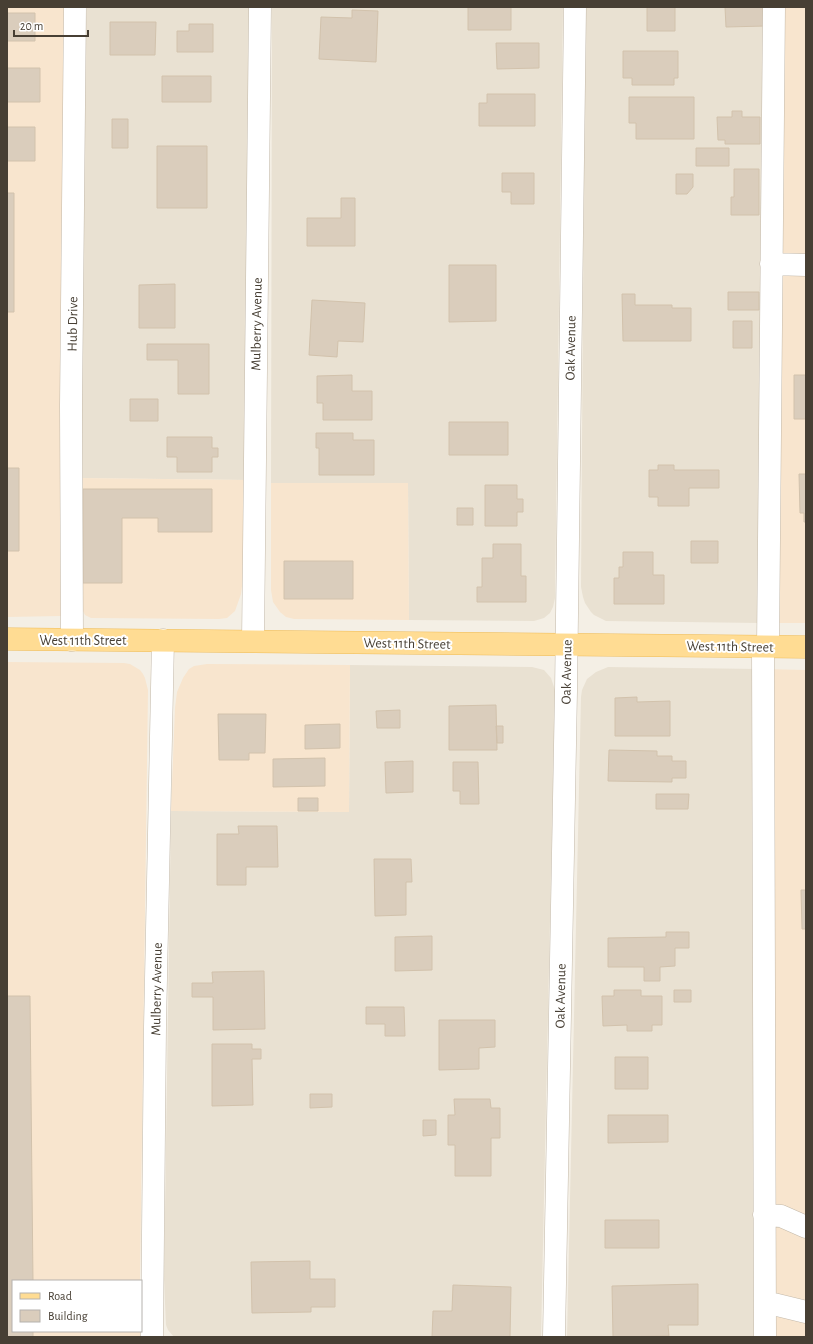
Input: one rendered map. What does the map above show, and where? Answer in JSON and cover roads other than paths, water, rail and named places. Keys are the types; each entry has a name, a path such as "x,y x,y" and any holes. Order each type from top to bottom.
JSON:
{"main road":[{"name":"West 11th Street","path":"7,639 806,647"}],"street":[{"name":"Hub Drive","path":"72,640 71,406 75,7"},
{"name":"Mulberry Avenue","path":"253,641 260,7"},
{"name":"Oak Avenue","path":"554,1337 567,645 575,7"},
{"path":"765,1337 766,647 774,7"},
{"path":"771,264 806,265"},
{"name":"Mulberry Avenue","path":"152,1337 155,1020 163,640"},
{"path":"764,1215 781,1216 806,1227"},
{"path":"765,1302 806,1312"}]}
